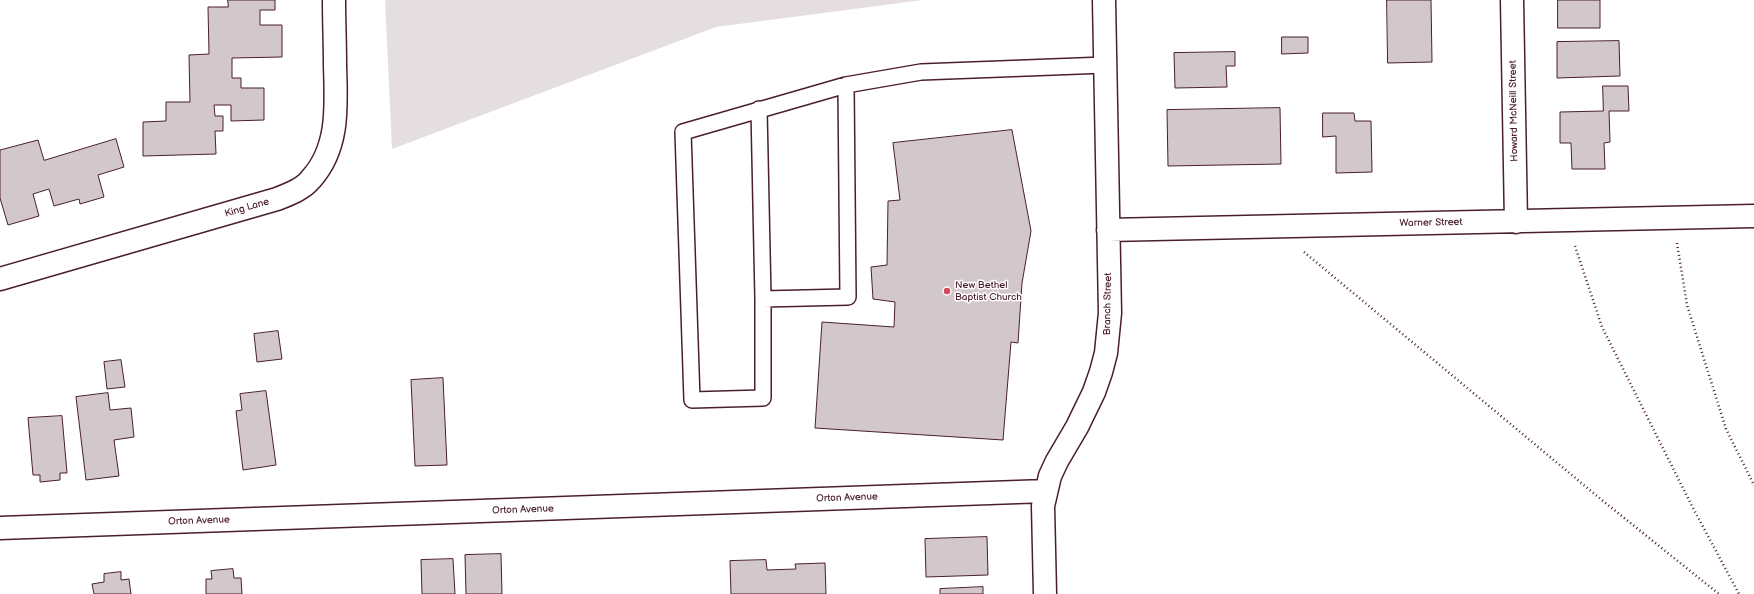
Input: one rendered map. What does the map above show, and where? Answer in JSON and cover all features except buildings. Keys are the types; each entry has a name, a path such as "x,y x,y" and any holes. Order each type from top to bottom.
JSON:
{"street":[{"name":"King Lane","path":"0,278 277,199 303,186 311,180 327,153 334,130 336,106 334,0"},
{"name":"Branch Street","path":"1045,594 1044,506 1046,491 1050,476 1057,461 1077,427 1094,392 1106,353 1110,313 1104,0"},
{"name":"Howard McNeill Street","path":"1512,0 1516,222"},
{"name":"Warner Street","path":"1108,230 1754,216"},
{"name":"Orton Avenue","path":"0,528 1046,491"}],"lane":[{"path":"759,109 763,299 763,398 692,400 683,132 759,109 846,85 921,72 1105,65"},
{"path":"763,299 848,297 846,85"}],"path":[{"path":"1676,218 1675,235 1688,305 1726,428 1754,485"},
{"path":"1572,220 1572,238 1602,327 1693,508 1739,594"},
{"path":"1293,226 1293,243 1602,501 1719,594"}],"shaded area":[{"path":"385,0 923,0 716,27 392,149"}],"place":[{"name":"New Bethel Baptist Church","path":"947,291"}]}
